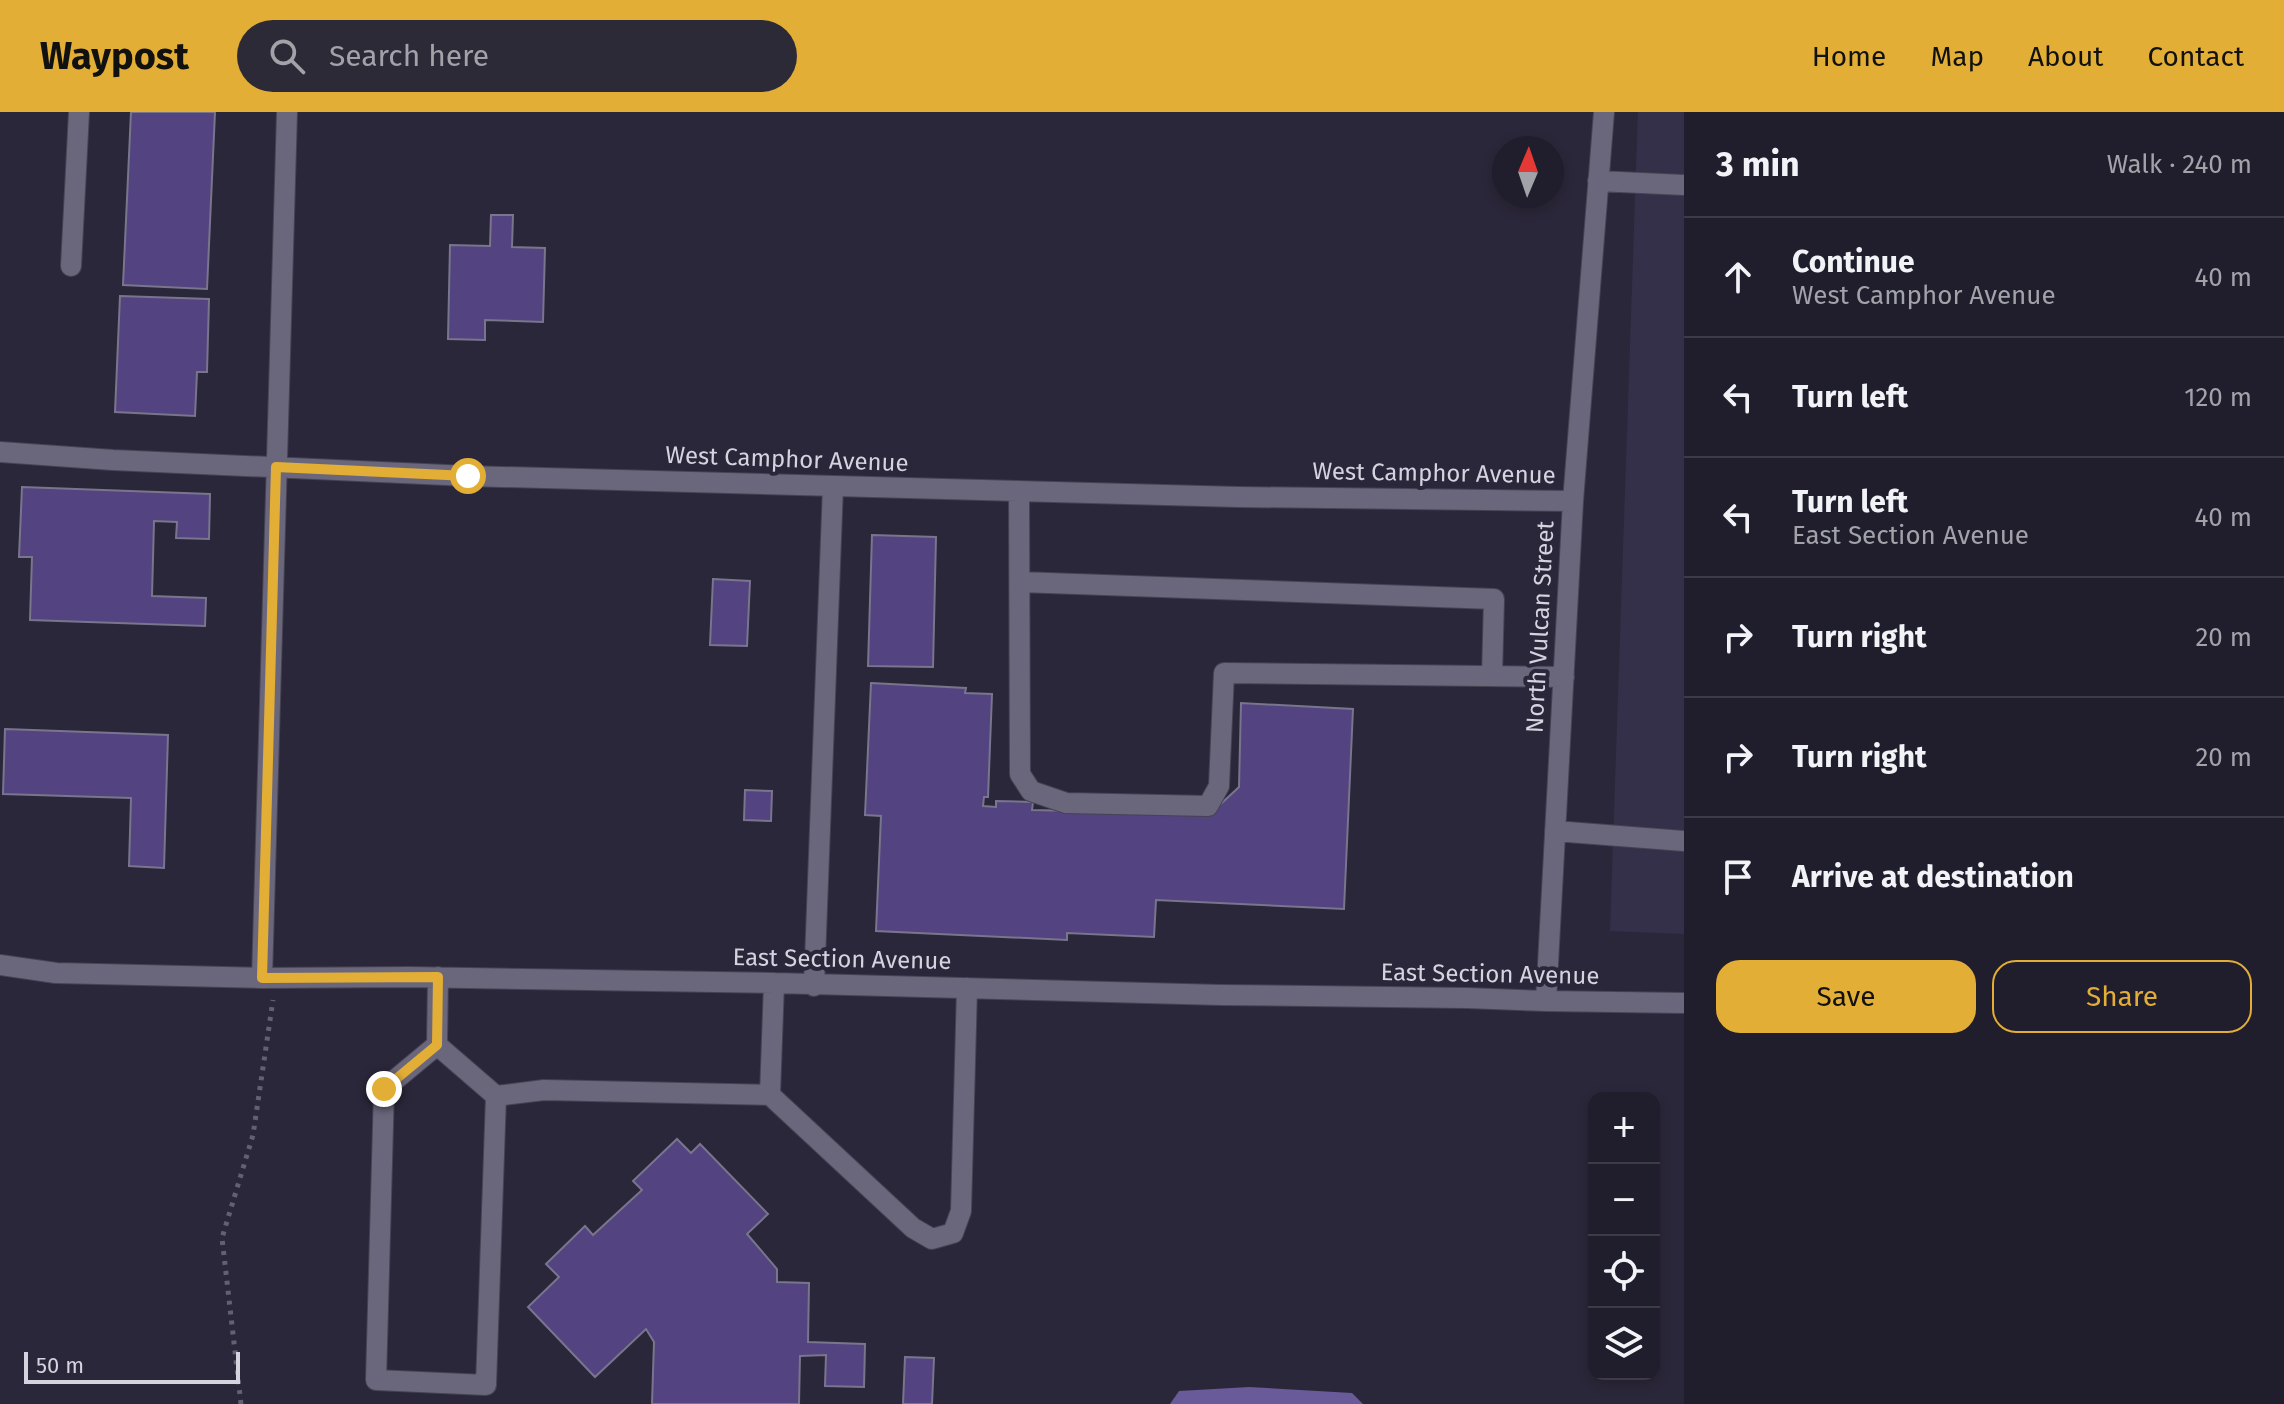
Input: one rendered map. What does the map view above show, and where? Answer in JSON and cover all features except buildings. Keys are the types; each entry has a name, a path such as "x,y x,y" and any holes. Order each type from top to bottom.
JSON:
{"street":[{"path":"71,266 79,112"},
{"path":"269,978 276,467 287,112"},
{"name":"North Vulcan Street","path":"1546,1001 1573,501 1604,112"},
{"path":"1598,181 1684,185"},
{"name":"West Camphor Avenue","path":"0,452 468,476 1239,497 1573,501"},
{"path":"814,986 833,486"},
{"path":"1019,491 1020,774 1031,791 1066,803 1208,806 1219,786 1224,673 1564,677"},
{"path":"1020,582 1494,599 1492,676"},
{"path":"1555,831 1684,841"},
{"name":"East Section Avenue","path":"0,965 56,973 269,978 438,977 1684,1003"},
{"path":"438,977 437,1045 384,1089 376,1380 486,1385 496,1096"},
{"path":"770,1095 774,983"},
{"path":"437,1045 496,1096 544,1090 770,1095 913,1228 932,1239 953,1233 961,1211 967,988"}],"path":[{"path":"241,1402 222,1238 253,1135 269,978"}],"shaded area":[{"path":"1638,112 1684,112 1684,934 1610,931"},
{"path":"1249,1387 1352,1393 1363,1404 1170,1404 1179,1391"}],"route":[{"path":"384,1089 437,1045 438,977 262,978 276,467 468,476"}]}
